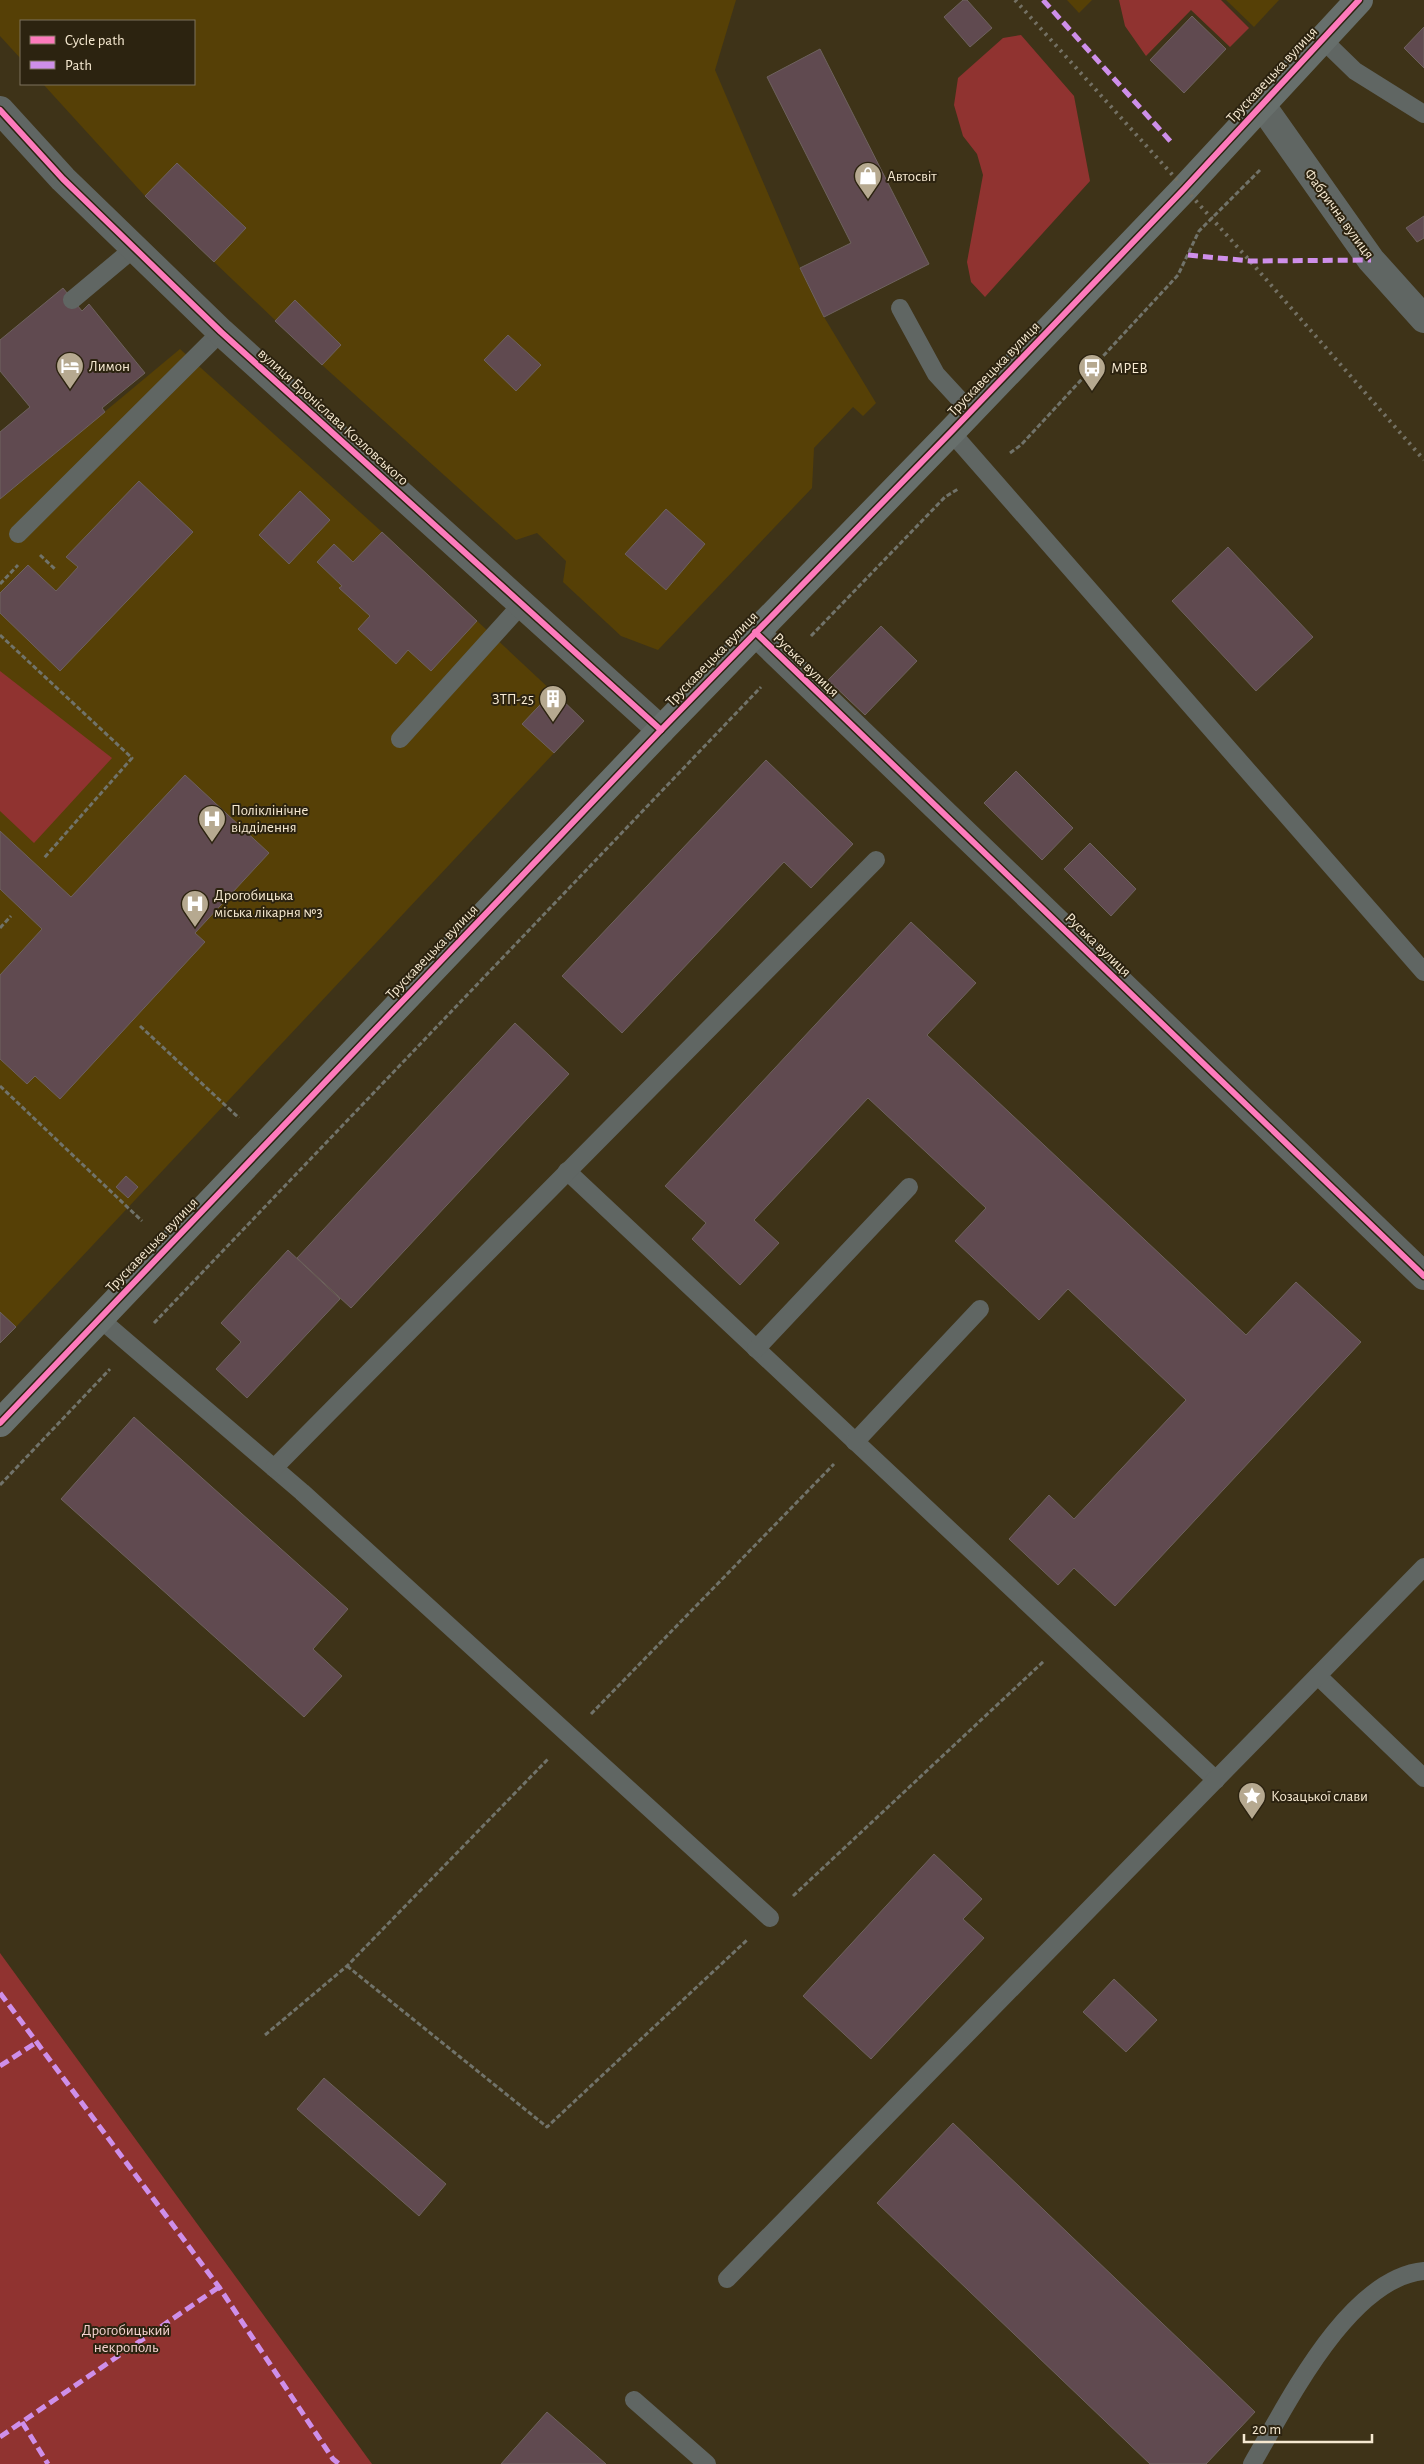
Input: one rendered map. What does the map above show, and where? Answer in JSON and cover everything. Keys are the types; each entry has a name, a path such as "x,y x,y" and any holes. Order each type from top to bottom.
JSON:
{"main road":[{"name":"Трускавецька вулиця","path":"0,1423 754,632 951,432 1359,0"}],"street":[{"name":"Фабрична вулиця","path":"1261,104 1371,260 1424,319"},
{"name":"вулиця Броніслава Козловського","path":"0,110 63,179 220,332 661,730"},
{"name":"Руська вулиця","path":"754,632 1424,1276"}],"lane":[{"path":"1322,39 1355,71 1424,114"},
{"path":"72,300 133,249"},
{"path":"900,308 936,374 970,412"},
{"path":"18,534 220,332"},
{"path":"951,432 1424,972"},
{"path":"400,739 522,604"},
{"path":"274,1468 876,860"},
{"path":"567,1171 1216,1780"},
{"path":"756,1349 909,1187"},
{"path":"855,1442 980,1309"},
{"path":"100,1318 274,1468 571,1735 770,1918"},
{"path":"727,2279 1424,1567"},
{"path":"1318,1676 1424,1778"},
{"path":"1252,2464 1316,2355 1347,2316 1380,2288 1416,2272 1424,2271"},
{"path":"634,2400 707,2464"}],"path":[{"path":"0,1485 730,718 786,663 945,497 1021,445 1178,275 1199,231 1288,142"},
{"path":"0,635 132,758 44,858"},
{"path":"0,928 11,916"},
{"path":"140,1026 239,1118"},
{"path":"0,1086 142,1221"},
{"path":"265,2035 347,1966 855,1442"},
{"path":"347,1966 547,2127 1066,1640"}],"shaded area":[{"path":"0,0 736,0 715,70 800,268 824,317 876,403 863,416 853,407 814,448 812,488 658,650 621,636 563,582 566,561 537,533 516,540 322,365 145,196 44,85 195,85 195,20 20,20 20,58 0,36"},
{"path":"1067,0 1092,0 1079,13"},
{"path":"1226,0 1279,0 1254,27"},
{"name":"Дрогобицька міська лікарня №3","path":"180,349 382,532 584,721 16,1327 0,1312 0,499"}],"green space":[{"path":"1119,0 1221,0 1249,28 1230,47 1191,10 1146,56 1125,26"},
{"path":"1021,35 1074,96 1090,181 985,297 971,282 967,262 983,175 977,154 963,136 954,105 958,78 1003,38"},
{"path":"0,671 112,758 34,843 0,811"},
{"name":"Дрогобицький некрополь","path":"0,1953 372,2464 0,2464"}],"building":[{"path":"963,0 967,0 992,28 970,47 944,17"},
{"path":"1192,16 1226,49 1184,93 1150,60"},
{"path":"1424,27 1424,68 1404,48"},
{"path":"820,49 929,264 824,317 800,268 851,243 767,77"},
{"path":"177,163 246,228 214,262 145,196"},
{"path":"1424,216 1424,238 1417,242 1406,228"},
{"name":"Лимон","path":"63,288 82,311 89,304 145,373 102,408 105,412 0,499 0,432 30,407 0,371 0,340"},
{"path":"295,300 341,345 322,365 275,321"},
{"path":"508,335 541,365 516,391 484,360"},
{"path":"139,481 193,532 60,671 0,613 0,593 28,565 56,591 78,567 66,557"},
{"path":"300,491 330,520 289,564 259,535"},
{"path":"666,509 705,544 666,590 625,554"},
{"path":"382,532 477,621 431,671 408,650 396,664 358,629 370,616 339,588 342,586 317,562 334,544 353,562"},
{"path":"1228,547 1313,637 1256,691 1172,601"},
{"path":"881,626 917,661 865,715 828,680"},
{"name":"ЗТП-25","path":"553,691 584,721 554,753 522,724"},
{"path":"766,760 853,844 811,888 784,862 622,1033 562,976"},
{"path":"1016,771 1073,828 1042,860 984,803"},
{"path":"185,775 269,853 195,933 205,942 60,1099 35,1076 27,1084 0,1059 0,975 42,929 0,889 0,831 71,897"},
{"path":"1090,843 1136,889 1111,916 1064,869"},
{"path":"911,922 976,983 927,1035 1246,1335 1296,1282 1361,1342 1115,1606 1074,1568 1058,1585 1009,1539 1049,1495 1074,1519 1186,1400 1068,1289 1039,1320 955,1241 986,1208 868,1098 754,1220 779,1243 740,1285 692,1239 706,1223 665,1186"},
{"path":"515,1023 569,1074 351,1308 297,1258"},
{"path":"126,1176 138,1187 128,1198 116,1187"},
{"path":"288,1250 340,1299 247,1398 216,1369 241,1342 221,1323"},
{"path":"0,1312 16,1327 0,1343"},
{"path":"134,1417 348,1609 313,1649 342,1676 304,1717 61,1499"},
{"path":"934,1854 982,1899 963,1919 984,1938 871,2059 803,1996"},
{"path":"1114,1979 1157,2020 1126,2052 1083,2012"},
{"path":"324,2078 446,2184 419,2216 297,2109"},
{"path":"953,2123 1255,2412 1206,2464 1150,2464 877,2203"},
{"path":"547,2412 606,2464 501,2464"}],"railway":[{"path":"1015,0 1250,261 1424,460"}],"marked path":[{"path":"1043,0 1172,143"},
{"path":"1188,255 1250,261 1371,260"},
{"path":"0,1993 219,2287 333,2459 339,2464"},
{"path":"0,2066 37,2042"},
{"path":"0,2437 219,2287"},
{"path":"22,2422 48,2464"}],"cycle path":[{"path":"0,1423 661,730 1184,189 1359,0"},
{"path":"0,110 63,179 221,332 661,730"},
{"path":"755,632 1424,1276"}],"place":[{"name":"Автосвіт","path":"868,200"},
{"name":"Лимон","path":"70,390"},
{"name":"МРЕВ","path":"1092,392"},
{"name":"ЗТП-25","path":"553,723"},
{"name":"Поліклінічне відділення","path":"212,843"},
{"name":"Дрогобицька міська лікарня №3","path":"195,928"},
{"name":"Козацької слави","path":"1252,1820"}]}
